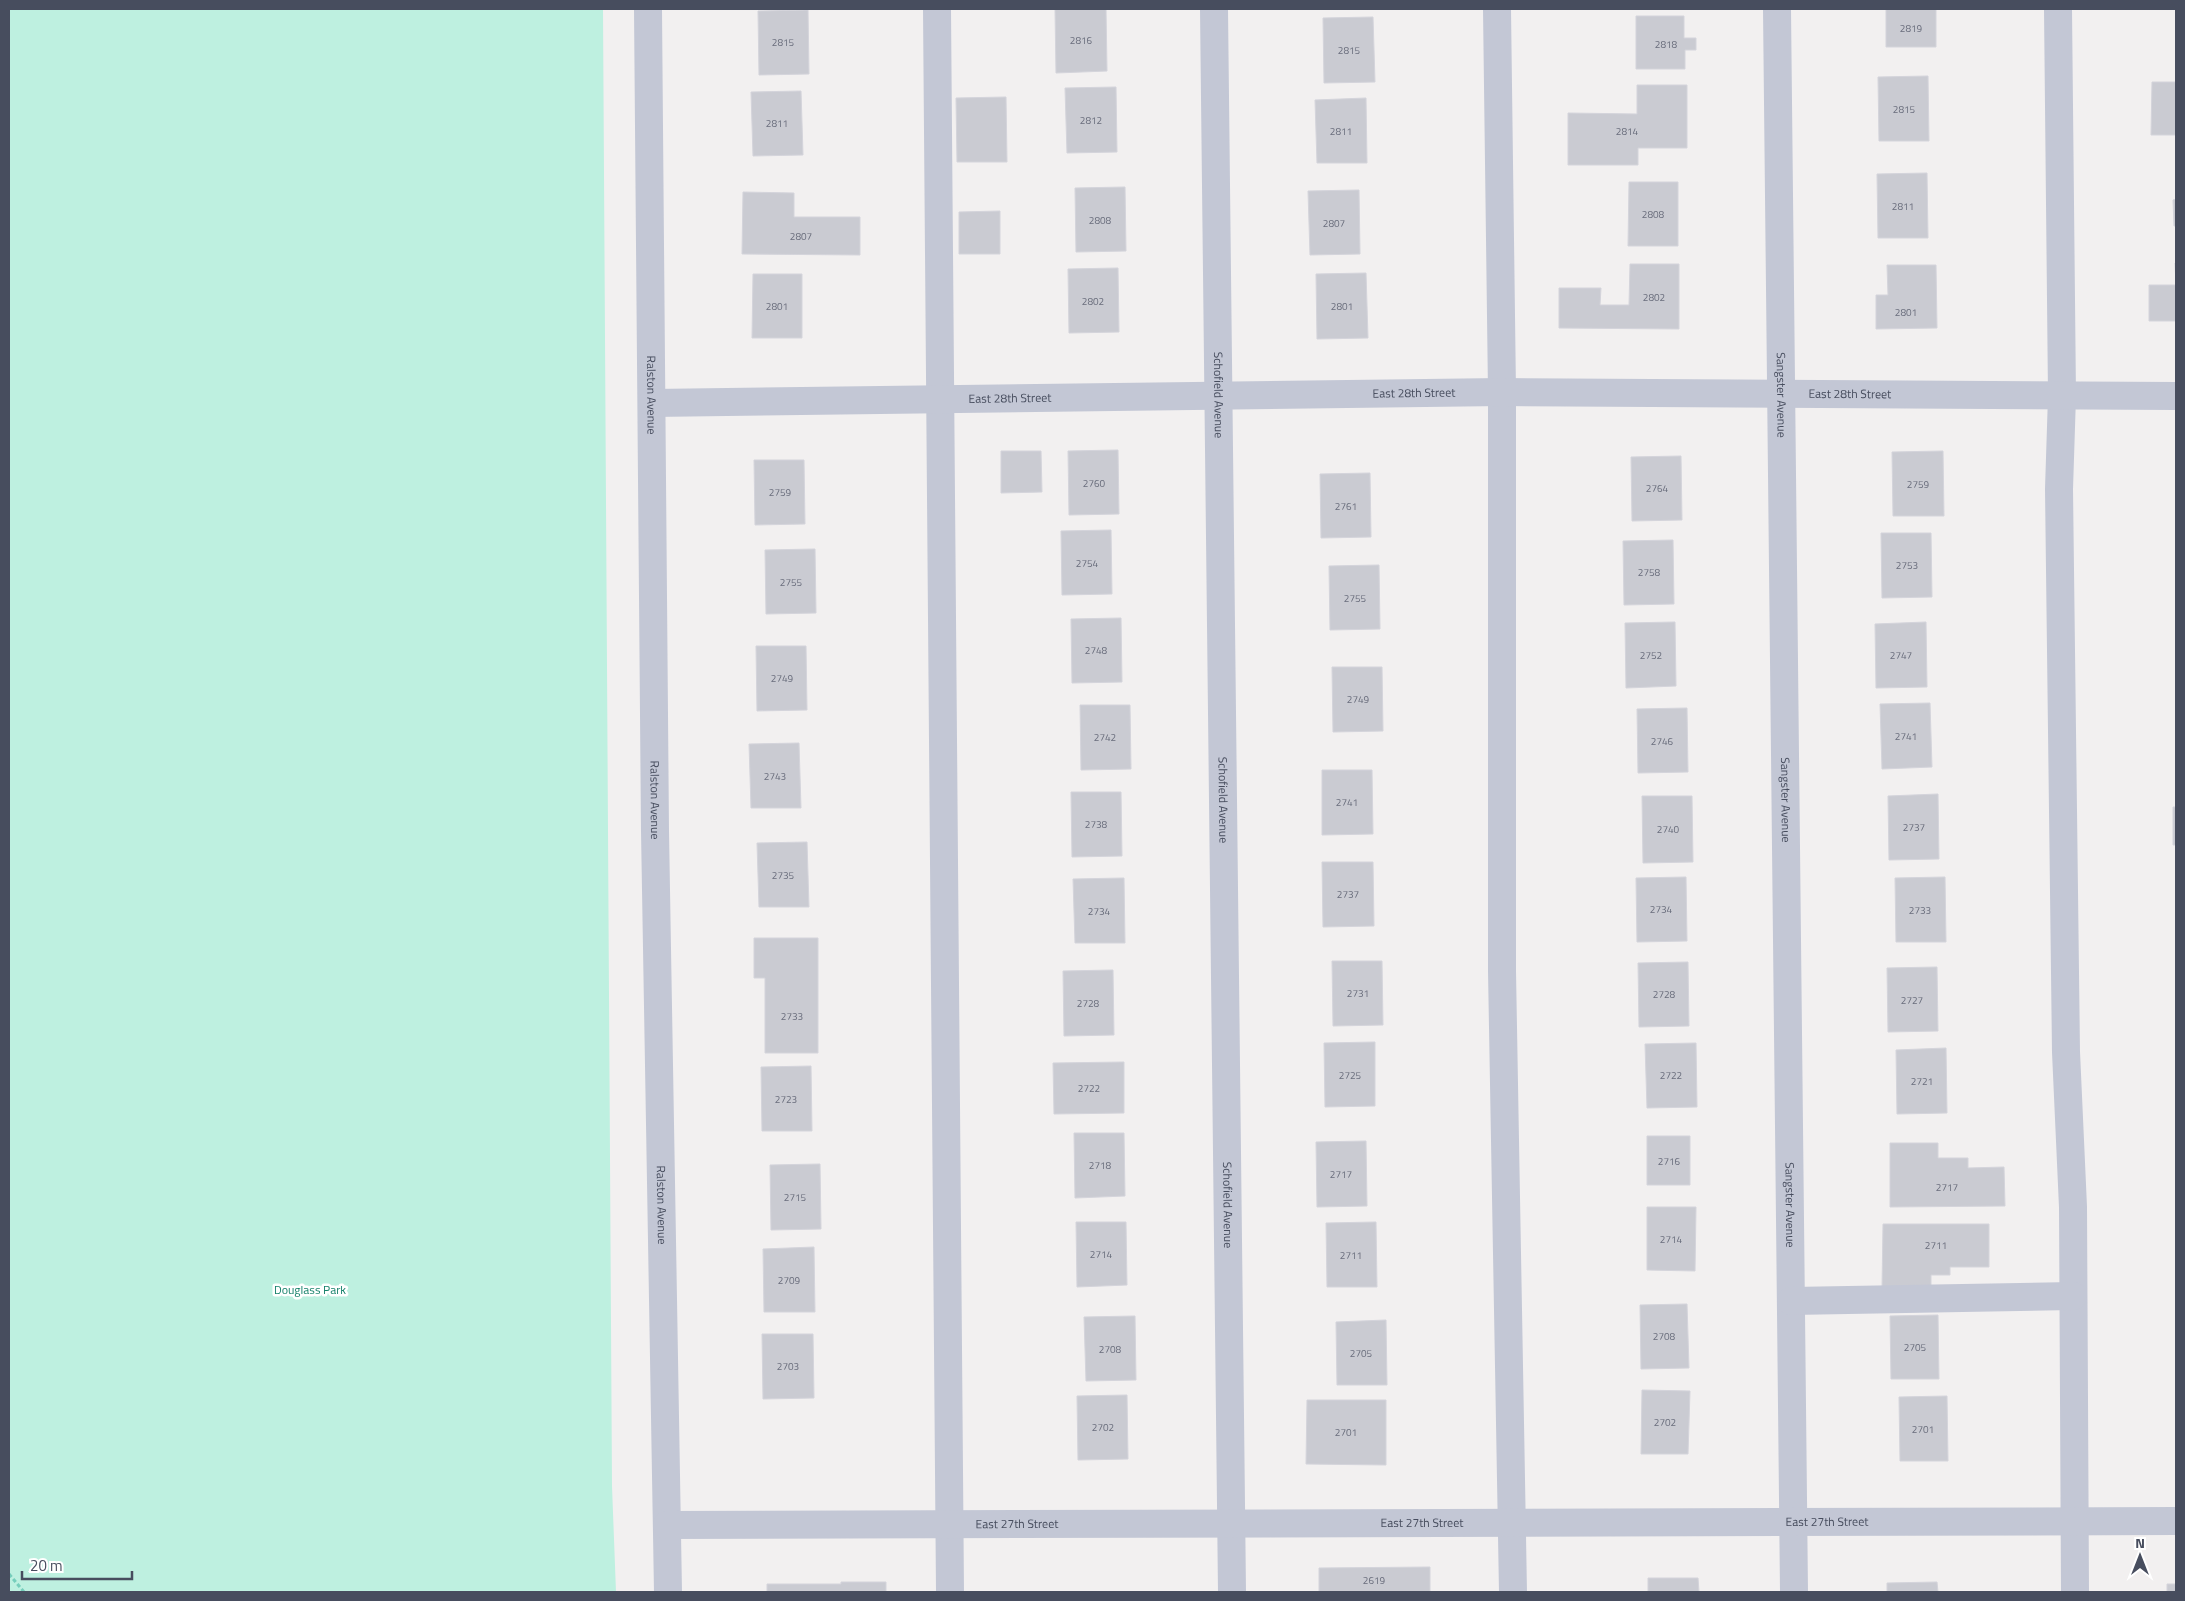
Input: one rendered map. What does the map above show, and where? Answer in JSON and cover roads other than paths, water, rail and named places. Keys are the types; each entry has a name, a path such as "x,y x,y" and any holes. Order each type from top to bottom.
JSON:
{"street":[{"name":"Ralston Avenue","path":"648,9 656,851 668,1592"},
{"path":"937,9 942,401 950,1592"},
{"name":"Schofield Avenue","path":"1214,9 1232,1592"},
{"path":"1497,9 1502,392 1502,971 1513,1592"},
{"name":"Sangster Avenue","path":"1777,9 1794,1592"},
{"path":"2058,9 2062,396 2059,489 2066,1052 2073,1207 2073,1521 2075,1592"},
{"name":"East 28th Street","path":"652,403 942,401 1217,394 1502,392 2176,396"},
{"path":"1791,1301 2073,1296"},
{"name":"East 27th Street","path":"667,1525 2176,1520"}],"park label":[{"name":"Douglass Park","path":"310,1290"}]}
